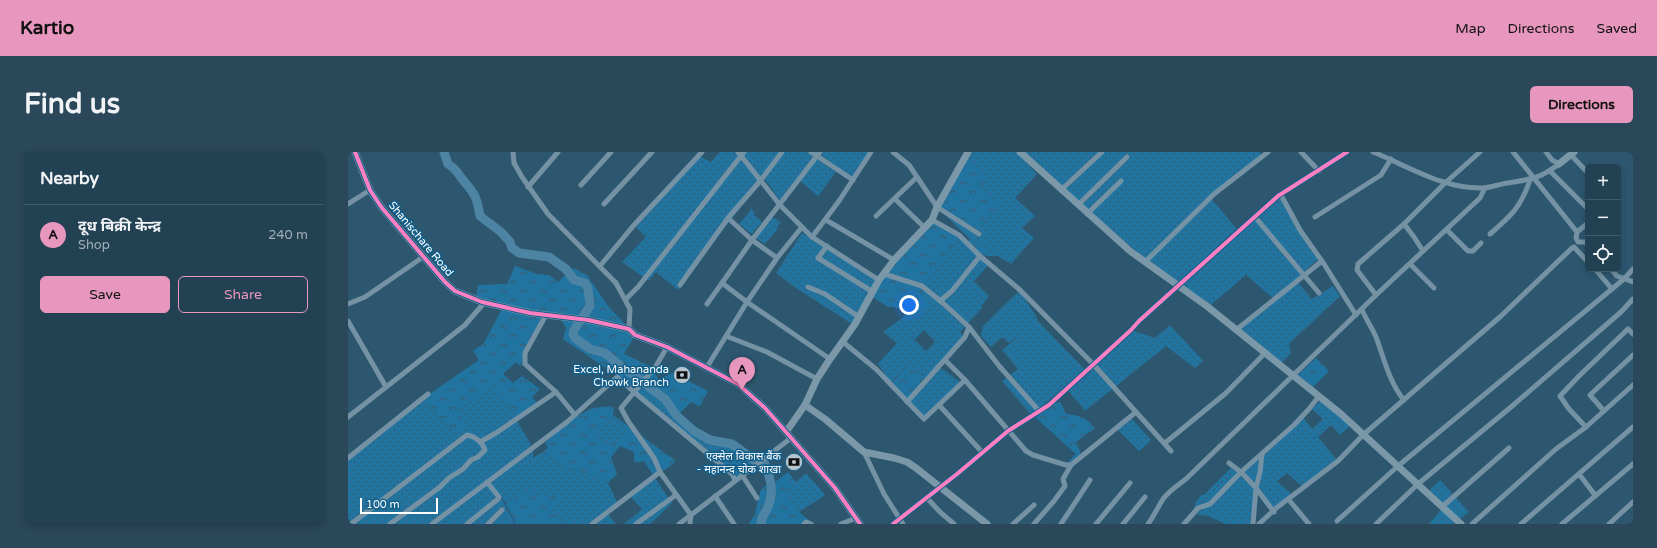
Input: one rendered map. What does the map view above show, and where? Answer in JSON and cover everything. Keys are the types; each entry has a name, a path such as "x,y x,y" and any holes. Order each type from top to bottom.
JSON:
{"street":[{"name":"Shanischare Road","path":"354,152 370,190 382,208 445,282 456,291 484,303 530,313 588,320 629,329 635,335 667,347 738,384 752,395 836,488 858,521"},
{"path":"513,152 514,163 548,214 616,283 626,299 630,309 629,329"},
{"path":"528,186 558,152"},
{"path":"581,185 611,152"},
{"path":"604,204 652,152"},
{"path":"600,266 634,225 702,152"},
{"path":"680,285 728,218 761,180 782,152"},
{"path":"811,152 818,154 853,180"},
{"path":"812,237 826,220 871,152"},
{"path":"893,152 908,165 937,207 979,234"},
{"path":"1020,152 1087,214 1145,262 1208,307 1319,396 1443,506 1457,523"},
{"path":"1061,190 1102,152"},
{"path":"1259,152 1266,154"},
{"path":"1301,152 1319,171"},
{"path":"893,524 902,521 927,498 1008,431 1049,405 1177,286 1281,195 1347,152"},
{"path":"1373,152 1445,182 1467,187 1485,188 1532,180 1550,171 1573,153 1585,169"},
{"path":"1376,295 1357,270 1358,264 1404,224 1445,182 1480,152"},
{"path":"1513,152 1532,180 1577,232"},
{"path":"1546,152 1552,160 1559,164"},
{"path":"626,299 638,287 741,153 780,206 812,237 879,280"},
{"path":"679,524 735,480 766,458 788,435 805,405 817,379 859,317 879,280 894,260 932,220 937,207 965,153"},
{"path":"708,304 752,240 780,206 818,154"},
{"path":"1145,262 1214,194 1266,154"},
{"path":"1078,205 1127,157"},
{"path":"1315,217 1381,175 1391,159"},
{"path":"1550,171 1585,206"},
{"path":"876,216 917,177"},
{"path":"1490,234 1519,206 1532,180"},
{"path":"1087,214 1121,181"},
{"path":"1148,524 1154,517 1163,500 1170,492 1186,479 1294,376 1376,295 1447,230 1480,198 1485,188"},
{"path":"348,204 370,190"},
{"path":"1281,195 1300,230 1322,261 1356,315"},
{"path":"895,199 925,228"},
{"path":"1255,217 1319,293"},
{"path":"728,218 752,240 776,258"},
{"path":"826,220 894,260"},
{"path":"932,220 959,235 980,256 1020,290 1093,364 1171,451"},
{"path":"1404,224 1424,251"},
{"path":"1585,225 1577,232 1576,238 1578,242 1585,242"},
{"path":"707,367 776,258 802,226"},
{"path":"1447,230 1468,251 1473,251 1481,243"},
{"path":"826,246 818,258 873,292"},
{"path":"1259,524 1338,461 1364,435 1501,316 1572,248 1574,247 1585,259"},
{"path":"940,301 952,291 980,256"},
{"path":"348,304 365,297 423,257"},
{"path":"1236,330 1322,261"},
{"path":"1410,264 1434,288"},
{"path":"1337,523 1398,466 1612,289 1633,269"},
{"path":"1598,272 1612,289"},
{"path":"1614,272 1617,276 1633,282"},
{"path":"884,274 922,286 940,301 969,327 1000,367 1039,411"},
{"path":"722,283 830,359"},
{"path":"808,287 825,294 859,317"},
{"path":"1376,524 1418,484 1523,397 1621,312 1633,299"},
{"path":"348,416 465,325 484,303"},
{"path":"1362,310 1376,338 1391,377 1404,400"},
{"path":"546,315 525,353 525,364 556,392 575,415"},
{"path":"348,321 386,387"},
{"path":"907,402 965,337 969,327"},
{"path":"1586,427 1569,409 1560,396 1627,329 1633,334"},
{"path":"726,336 767,352 817,379"},
{"path":"843,342 876,369 924,419 965,380"},
{"path":"667,347 656,366 621,408 628,421 654,458 660,472 692,515"},
{"path":"1165,443 1226,393 1266,353"},
{"path":"1604,411 1590,395 1633,355"},
{"path":"945,360 965,380 1026,451 1033,455 1066,465 1071,465"},
{"path":"432,524 538,445 575,415 617,377 732,474 735,480"},
{"path":"1472,524 1556,449 1586,427 1633,385"},
{"path":"480,442 496,433 556,392"},
{"path":"348,458 428,394"},
{"path":"1184,524 1198,508 1210,504 1241,472 1294,425 1319,396"},
{"path":"805,405 825,419 864,452 884,494 902,521"},
{"path":"939,405 982,452"},
{"path":"1034,524 1065,486 1063,479 1071,465 1136,412"},
{"path":"1521,524 1633,427"},
{"path":"351,524 467,435 471,435 483,445 485,450 478,457 471,460 463,469 449,478 390,524"},
{"path":"1443,506 1509,448"},
{"path":"864,452 907,462 987,524"},
{"path":"1253,524 1256,488 1262,454"},
{"path":"1229,463 1241,472 1256,488 1274,512"},
{"path":"1562,524 1633,464"},
{"path":"592,524 660,472"},
{"path":"1579,474 1595,496"},
{"path":"742,475 757,498"},
{"path":"1060,524 1090,480"},
{"path":"467,524 499,497 487,482"},
{"path":"1096,524 1130,483"},
{"path":"636,524 676,495"},
{"path":"715,496 732,523"},
{"path":"1123,524 1145,497"},
{"path":"927,498 954,524"},
{"path":"1290,500 1309,524"},
{"path":"1609,524 1633,502"},
{"path":"1013,524 1034,505"},
{"path":"488,524 502,510"},
{"path":"690,524 692,515"},
{"path":"841,524 858,521"},
{"path":"804,524 806,522 812,524"}],"green space":[{"path":"720,152 782,152 678,290 656,272 649,281 622,262 646,237 634,225 699,156 711,162"},
{"path":"783,152 808,152 814,156 780,200 764,178"},
{"path":"823,152 871,152 853,180 821,155"},
{"path":"968,152 1017,152 1037,174 1015,198 1035,216 1022,228 1034,238 1011,264 969,238 979,188 965,156"},
{"path":"1020,152 1259,152 1264,156 1211,198 1239,232 1278,196 1319,259 1295,279 1312,299 1333,286 1340,296 1289,344 1291,353 1280,364 1239,331 1273,301 1272,297 1246,275 1208,307 1088,213"},
{"path":"965,156 987,177 979,188 999,203 970,239 998,256 970,256 969,238 937,207"},
{"path":"817,159 836,172 818,196 800,181"},
{"path":"751,208 755,213 754,215 762,222 752,234 739,224 749,213"},
{"path":"772,217 781,222 777,227 777,230 765,244 756,238"},
{"path":"932,220 959,235 921,293 933,305 920,309 922,301 917,295 902,310 895,307 888,307 871,296 877,285"},
{"path":"802,233 879,280 852,324 793,286 776,273"},
{"path":"959,235 989,264 974,281 989,296 981,306 983,307 960,332 964,337 925,378 911,363 891,383 878,364 897,343 883,332 905,316 902,310 918,295 922,301 932,305 921,293","holes":["924,330 935,342 926,351 910,335 915,339"]},
{"path":"515,266 537,274 549,275 558,282 573,268 587,275 608,306 635,335 624,354 650,366 659,380 672,373 708,391 700,406 691,402 677,416 665,399 640,386 637,389 563,339 566,328 560,318 546,315 525,353 525,364 520,366 516,362 503,374 513,383 522,376 540,389 532,397 538,404 517,421 508,402 493,385 458,411 468,425 458,435 422,399 479,360 473,351 484,343 503,307 476,297 478,285 507,284"},
{"path":"1020,290 1039,322 1086,371 1131,330 1155,338 1170,325 1203,361 1195,368 1166,346 1085,411 1067,389 1081,375 1031,415 1002,381 1018,369 1002,350 1021,335 1009,343 1002,337 991,347 981,336 983,326"},
{"path":"1316,358 1329,371 1313,387 1298,375"},
{"path":"911,363 925,378 907,401 892,383"},
{"path":"941,368 960,382 923,417 908,402"},
{"path":"493,385 505,395 517,421 533,448 533,457 549,457 564,467 592,475 608,483 619,506 608,514 616,524 560,524 561,520 550,512 564,498 521,492 506,504 498,492 515,524 353,524 348,518 348,458 422,399 458,435 457,412"},
{"path":"640,386 665,399 677,416 694,431 742,450 754,460 735,480 634,392"},
{"path":"1323,399 1352,424 1340,435 1331,425 1318,437 1338,461 1304,488 1287,473 1277,481 1294,496 1273,511 1257,490 1251,524 1225,524 1209,516 1193,514 1195,504 1201,495 1204,495 1232,467 1241,475 1303,417 1312,429 1323,419 1312,409"},
{"path":"1060,402 1066,414 1075,415 1082,418 1088,421 1095,428 1076,442 1082,456 1071,465 1067,463 1076,454 1035,417 1049,405"},
{"path":"614,406 613,415 676,461 655,478 644,461 634,463 634,452 620,446 611,457 617,474 608,483 592,475 564,467 549,457 533,458 548,448 545,443 567,422 592,408","holes":["613,415 630,435 606,446 595,430"]},
{"path":"613,415 630,435 606,447 595,430"},
{"path":"1131,418 1151,440 1139,451 1117,429"},
{"path":"788,472 796,482 785,492 799,512 811,522 809,524 749,524 755,514 761,489 773,480 775,482"},
{"path":"806,473 825,495 799,512 784,492"},
{"path":"655,478 672,503 650,524 624,524 642,509 631,497"},
{"path":"1440,480 1469,512 1453,524 1429,524 1443,507 1427,492"},
{"path":"521,492 565,498 550,512 561,520 560,524 516,524 506,504"}],"waterway":[{"path":"444,152 448,164 455,170 473,193 478,204 480,216 501,232 510,242 512,248 519,253 549,257 566,269 574,280 585,283 588,288 590,306 574,330 573,334 575,338 590,349 605,353 624,369 642,380 665,399 677,416 694,431 710,440 732,444 754,460 764,462 769,474 771,497 761,524"}],"cycle path":[{"path":"355,152 370,190 382,208 445,282 455,291 482,302 530,313 588,320 629,329 635,335 667,347 738,384 765,408 835,488 860,524"},
{"path":"893,524 957,474 1008,431 1049,405 1139,321 1278,196 1347,152"}],"place":[{"name":"Excel, Mahananda Chowk Branch","path":"682,375"},
{"name":"दूध बिक्री केन्द्र","path":"742,390"},
{"name":"एक्सेल विकास बैंक - महानन्द चोक शाखा","path":"794,462"}]}
